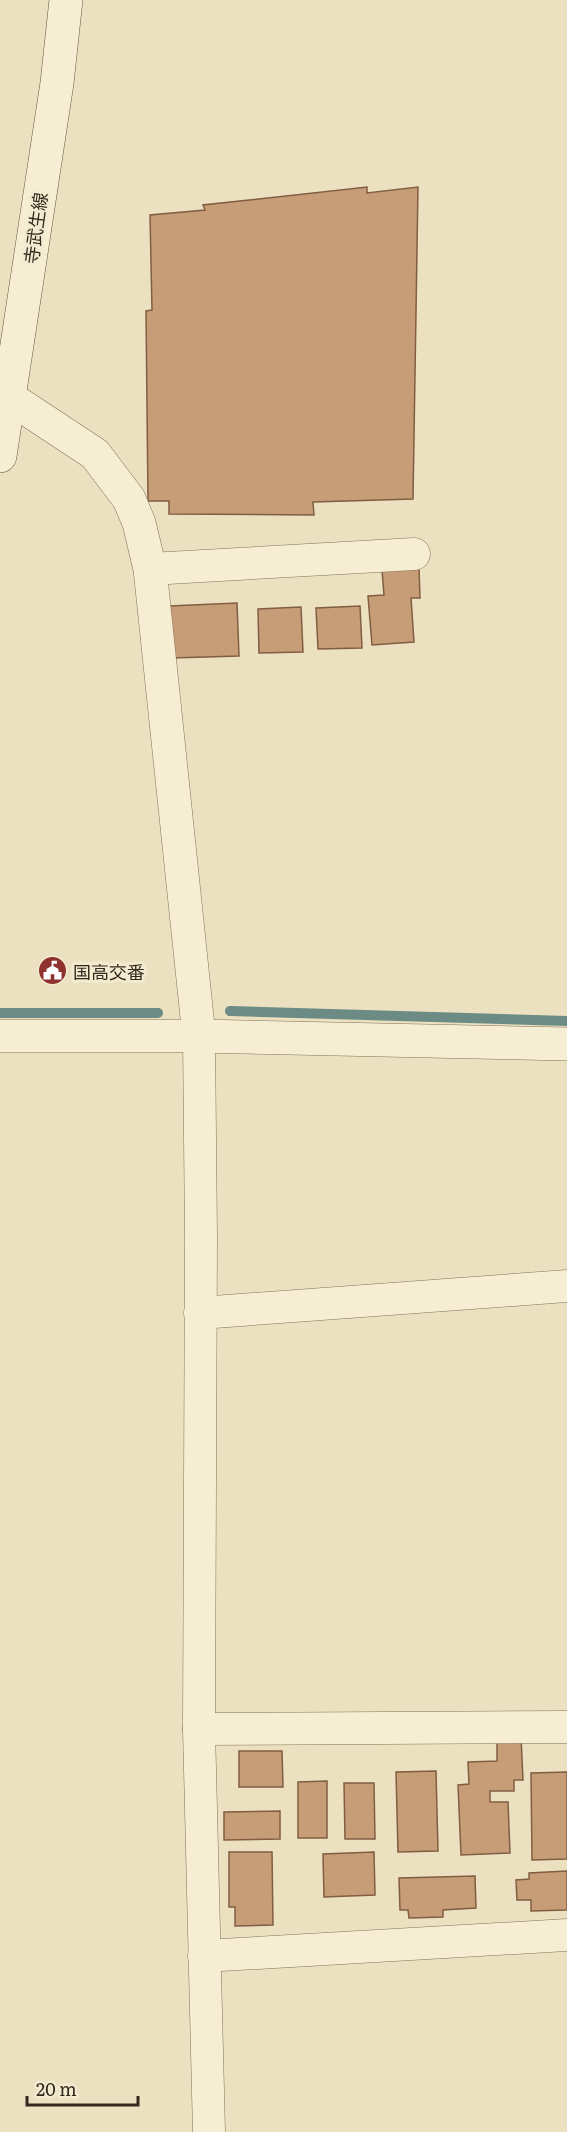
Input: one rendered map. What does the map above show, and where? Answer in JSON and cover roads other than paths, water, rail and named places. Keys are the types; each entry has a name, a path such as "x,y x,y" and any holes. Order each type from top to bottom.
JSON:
{"street":[{"name":"寺武生線","path":"0,456 57,83 66,0"},
{"path":"10,398 95,454 129,499 139,523 150,568 199,1036 201,1313 199,1729 208,2132"},
{"path":"150,568 414,554"},
{"path":"0,1036 199,1036 567,1044"},
{"path":"201,1313 567,1286"},
{"path":"199,1729 567,1727"},
{"path":"204,1956 567,1935"}],"waterway":[{"path":"230,1011 567,1021"},
{"path":"0,1013 158,1013"}],"place":[{"name":"国高交番","path":"52,971"}]}
